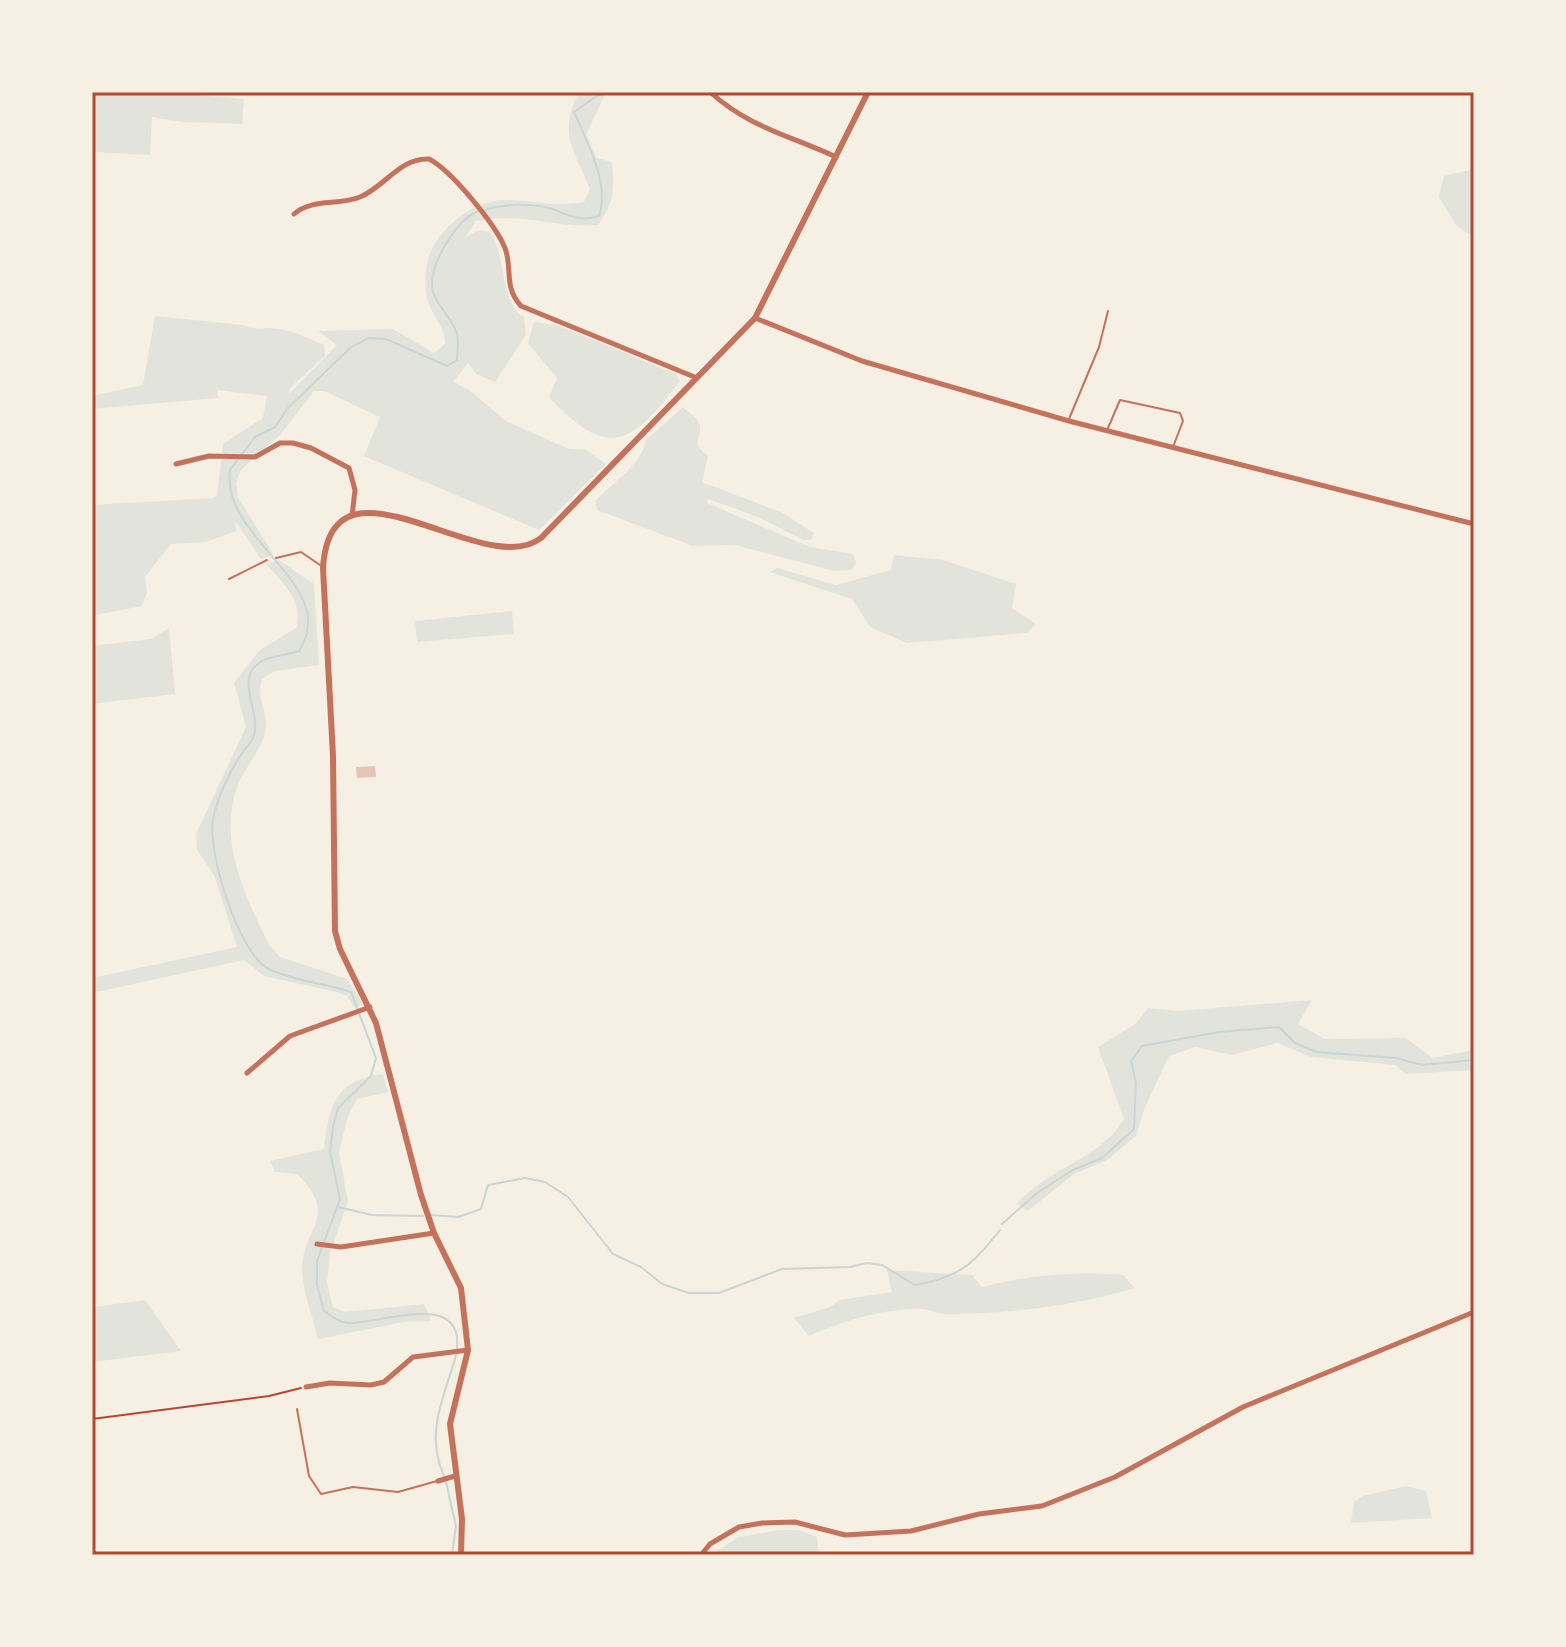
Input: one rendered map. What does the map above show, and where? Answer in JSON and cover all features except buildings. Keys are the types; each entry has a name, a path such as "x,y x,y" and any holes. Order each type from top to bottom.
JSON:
{"street":[{"path":"710,92 728,108 777,136 836,157"},
{"path":"461,1555 462,1519 452,1477 450,1424 465,1351 461,1288 434,1233 368,1008 340,949 333,917 334,781 323,568 332,531 352,516 392,515 503,549 527,547 557,523 755,318 868,92"},
{"path":"294,214 303,207 359,197 390,178 402,164 420,158 437,163 474,204 506,250 511,292 525,309 697,378"},
{"path":"755,318 862,361 1069,421 1474,524"},
{"path":"176,464 209,456 255,457 280,443 293,443 341,461 354,481 352,516"},
{"path":"247,1073 290,1036 368,1008"},
{"path":"317,1244 327,1247 434,1233"},
{"path":"701,1555 710,1544 739,1527 762,1523 795,1522 845,1535 911,1531 979,1514 1042,1506 1115,1477 1243,1407 1474,1312"},
{"path":"306,1387 330,1383 371,1385 384,1382 413,1357 465,1351"},
{"path":"438,1481 452,1477"}],"lane":[{"path":"1069,421 1099,347 1108,311"},
{"path":"1107,431 1120,400 1180,413 1183,421 1172,448"},
{"path":"276,558 301,552 323,568"},
{"path":"229,579 267,560"},
{"path":"297,1409 309,1476 321,1494 353,1487 398,1492 438,1481"}],"path":[{"path":"92,1419 269,1396 306,1387"}],"shaded area":[{"path":"92,92 165,92 244,99 242,124 182,122 152,117 150,155 92,152"},
{"path":"579,92 606,92 586,135 597,158 612,162 613,188 607,209 598,225 567,225 509,218 476,221 465,238 480,231 490,233 496,243 507,291 524,317 526,335 495,382 476,374 468,363 453,382 468,389 506,421 569,449 586,450 606,464 539,530 364,456 380,417 324,391 314,391 281,434 241,470 236,483 238,497 273,554 261,559 236,522 236,531 206,542 171,544 145,577 147,592 142,606 95,615 92,628 92,505 217,496 223,444 263,418 267,396 217,390 218,398 92,409 92,396 143,385 155,316 282,329 324,345 325,356 290,388 289,394 337,345 318,331 393,329 434,353 445,344 445,337 427,300 426,274 429,256 442,233 467,212 499,200 565,204 584,202 590,189 570,141 569,131 569,119"},
{"path":"1474,169 1474,238 1456,225 1439,197 1444,176"},
{"path":"534,322 557,325 676,374 680,381 663,403 633,431 618,437 603,437 569,417 549,397 557,378 528,343"},
{"path":"683,407 698,421 699,446 708,456 702,482 783,513 814,533 811,540 803,540 758,517 708,499 707,503 810,547 853,554 856,562 852,570 834,571 735,545 693,546 597,510 595,501 639,457 645,441"},
{"path":"894,555 943,560 1016,584 1012,608 1036,624 1027,633 907,643 870,627 852,599 770,572 777,568 836,585 891,570"},
{"path":"279,560 314,584 319,665 275,671 262,679 260,693 266,720 265,733 237,787 232,808 232,849 243,888 269,945 280,957 347,979 363,1004 355,1008 347,996 337,992 264,976 244,960 92,993 92,978 237,947 214,875 197,850 196,834 246,727 234,683 260,650 296,628 295,601 266,564"},
{"path":"512,611 514,634 417,642 415,621"},
{"path":"169,628 175,694 92,704 92,646 151,639"},
{"path":"1312,1000 1298,1024 1325,1039 1406,1038 1432,1058 1474,1050 1474,1070 1406,1074 1395,1065 1311,1057 1278,1043 1232,1055 1195,1047 1169,1056 1145,1107 1136,1136 1107,1160 1074,1174 1028,1211 1017,1204 1043,1181 1102,1144 1124,1119 1098,1047 1135,1024 1148,1008 1178,1011"},
{"path":"383,1074 388,1092 357,1099 348,1116 339,1152 348,1202 330,1252 327,1283 333,1307 345,1312 424,1304 431,1321 404,1322 318,1339 302,1271 303,1257 318,1213 316,1201 297,1174 275,1172 270,1161 324,1149 337,1097 354,1082"},
{"path":"887,1270 972,1275 982,1287 1052,1275 1123,1275 1135,1288 1089,1300 1017,1311 946,1314 922,1309 879,1313 809,1336 794,1318 830,1307 840,1300 892,1292"},
{"path":"145,1300 181,1351 92,1362 92,1307"},
{"path":"1406,1486 1426,1491 1432,1518 1351,1523 1354,1502 1363,1496"},
{"path":"799,1530 817,1537 819,1555 710,1555 739,1537"}],"waterway":[{"path":"485,210 525,205 542,206 579,218 599,216 602,204 599,177 574,112 603,92"},
{"path":"457,1348 455,1330 447,1319 433,1315 416,1314 347,1323 324,1311 317,1285 317,1261 340,1199 330,1152 333,1127 338,1108 371,1076 376,1058 351,992 278,973 258,960 247,944 228,901 212,835 221,794 237,760 252,740 255,728 249,676 254,667 264,660 299,651 308,627 305,605 293,583 243,519 232,495 230,470 255,437 275,427 288,408 350,348 368,338 386,339 447,366 457,360 457,334 435,298 433,274 454,232 478,211"},
{"path":"1002,1224 1037,1193 1073,1170 1102,1158 1134,1129 1136,1083 1131,1061 1142,1046 1219,1032 1279,1027 1295,1043 1317,1052 1396,1058 1422,1065 1474,1060"},
{"path":"431,1215 458,1217 481,1209 488,1185 525,1178 545,1182 568,1197 613,1254 641,1267 662,1284 689,1293 719,1293 782,1269 850,1267 867,1263 882,1265 915,1285 943,1278 964,1268 1000,1230"},
{"path":"338,1207 372,1215 423,1216"},
{"path":"444,1476 438,1460 436,1429 456,1355"},
{"path":"446,1482 456,1526 452,1555"}]}
